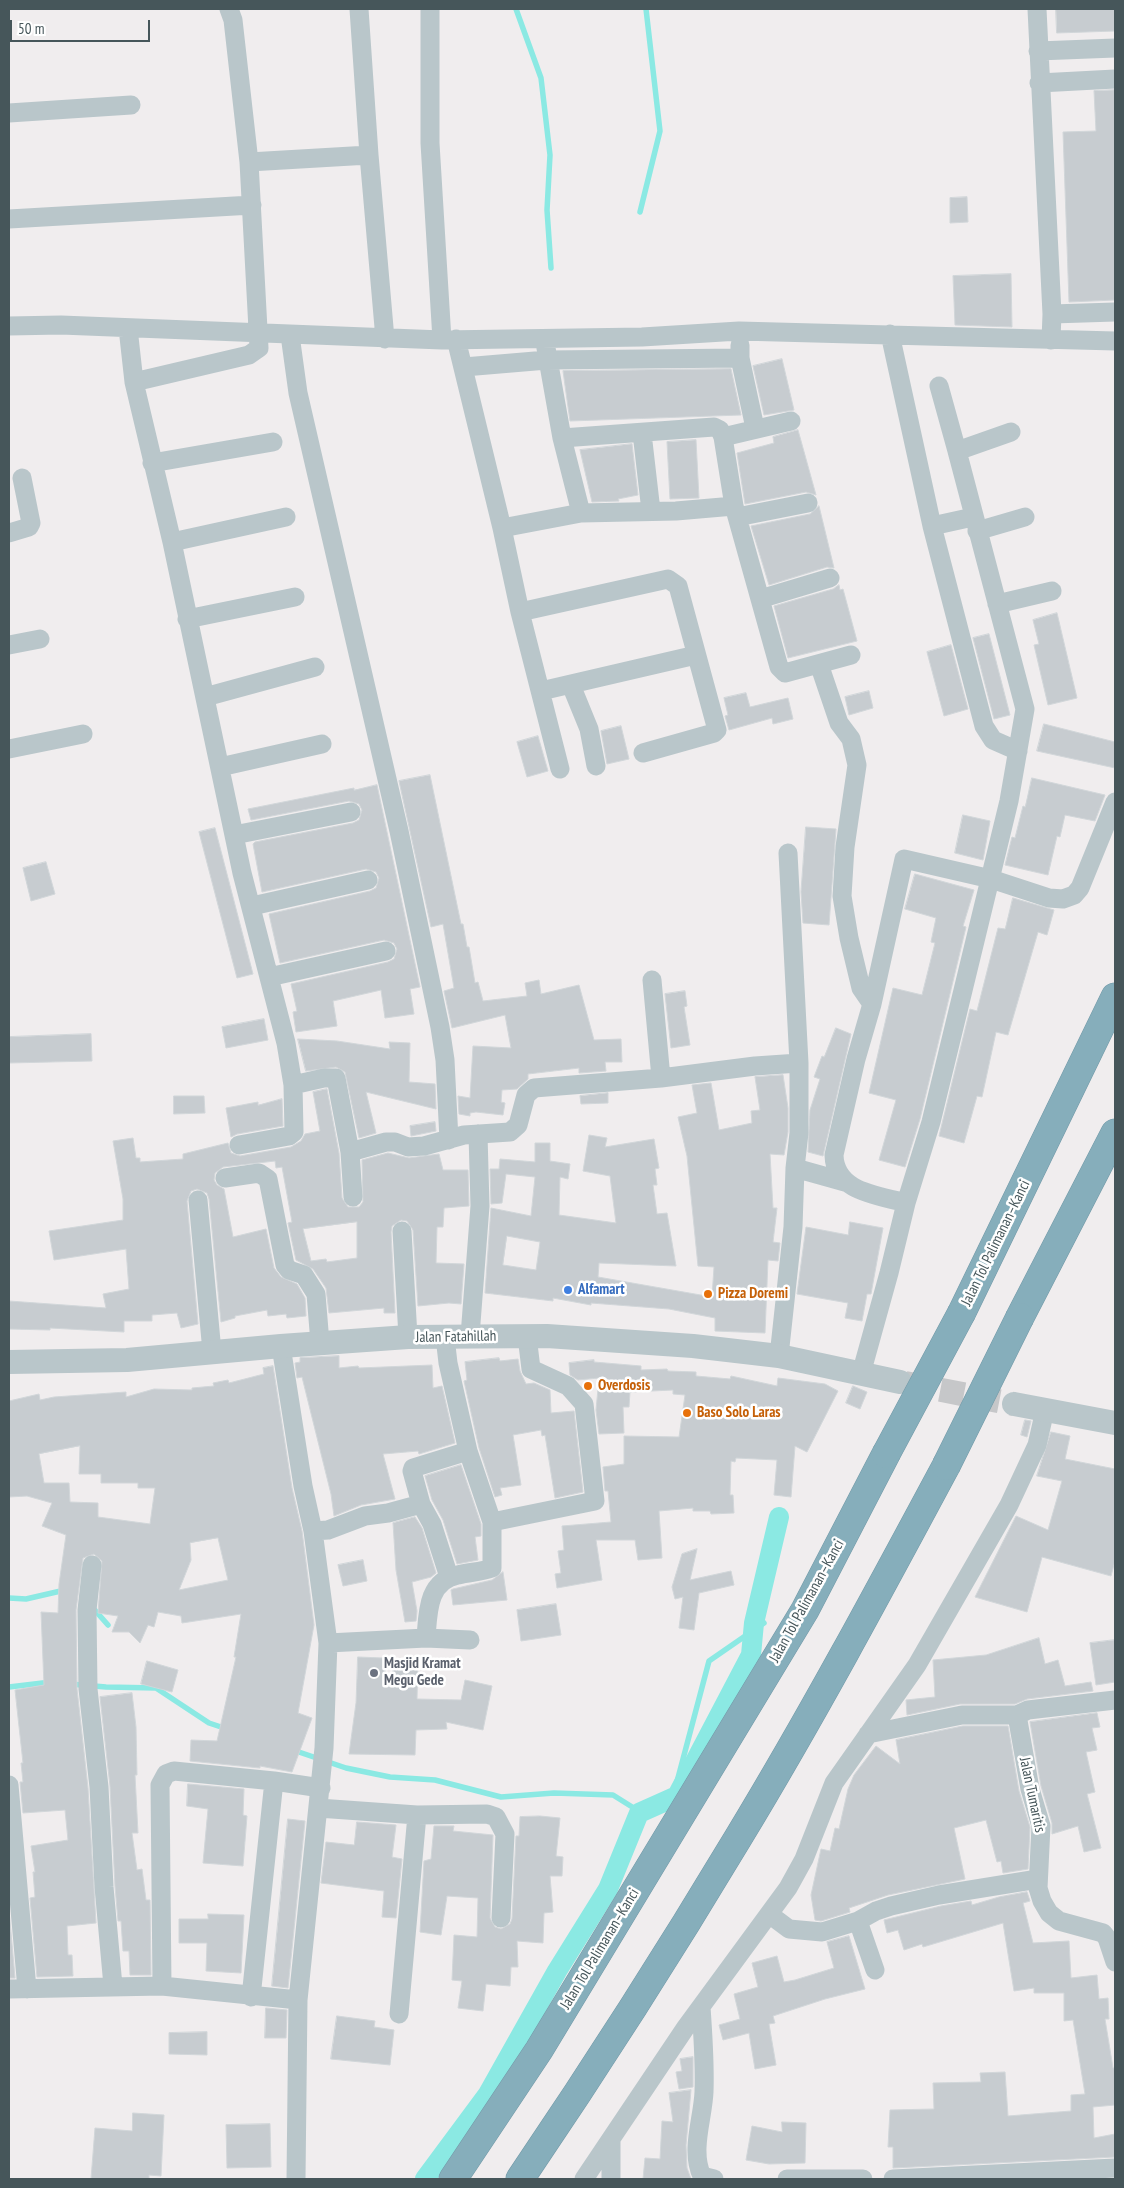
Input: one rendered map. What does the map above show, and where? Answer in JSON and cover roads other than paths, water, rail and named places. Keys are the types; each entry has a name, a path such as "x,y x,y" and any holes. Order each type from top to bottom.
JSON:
{"highway":[{"name":"Jalan Tol Palimanan–Kanci","path":"452,2179 539,2050 800,1618 962,1312 1115,996"},
{"path":"520,2179 579,2092 739,1837 851,1642 946,1466 1115,1133"}],"street":[{"path":"134,382 249,355 260,348 249,162 233,20 229,9"},
{"path":"359,9 385,339"},
{"path":"430,9 430,143 449,340 464,367 520,612 560,769"},
{"path":"1037,9 1039,83 1052,314 1050,340"},
{"path":"1038,51 1115,48"},
{"path":"1039,83 1115,79"},
{"path":"9,113 131,105"},
{"path":"249,162 369,155"},
{"path":"9,219 252,205"},
{"path":"1052,314 1115,312"},
{"path":"9,326 61,324 385,339 449,340 545,337 642,337 739,331 1115,341"},
{"path":"128,328 134,382 172,542 234,834 286,1044 293,1085 294,1132 289,1136 239,1145"},
{"path":"739,331 740,358 755,428"},
{"path":"890,334 932,526 984,726 993,740 1018,751"},
{"path":"290,335 298,393 400,831 440,1027 445,1060 448,1140"},
{"path":"545,337 547,360 562,438 581,513"},
{"path":"464,367 547,360 740,358"},
{"path":"861,1374 890,1273 906,1203 932,1122 991,879 1025,709 939,386"},
{"path":"722,436 791,421"},
{"path":"562,438 714,427 720,430 736,512 779,667 785,673 851,655"},
{"path":"957,451 1011,432"},
{"path":"642,433 651,511"},
{"path":"152,463 273,442"},
{"path":"9,534 30,528 22,478"},
{"path":"502,528 581,513 651,511 736,512 808,504"},
{"path":"172,542 286,517"},
{"path":"932,526 975,524 1025,517"},
{"path":"760,599 830,578"},
{"path":"520,612 668,579 678,586 717,724 717,730 714,733 643,753"},
{"path":"997,604 1052,591"},
{"path":"187,619 295,597"},
{"path":"9,645 40,639"},
{"path":"541,691 696,655"},
{"path":"819,664 839,723 851,738 855,751 857,766 845,847 842,896 849,938 861,988 872,1004"},
{"path":"205,697 315,667"},
{"path":"571,685 589,729 596,766"},
{"path":"9,749 83,734"},
{"path":"220,766 322,744"},
{"path":"846,1182 834,1168 834,1155 856,1059 872,1004 904,859 991,879 1049,898 1063,899 1074,895 1080,888 1115,802"},
{"path":"234,834 351,812"},
{"path":"779,1356 793,1227 795,1168 799,1133 799,1063 788,853"},
{"path":"252,906 368,880"},
{"path":"269,978 386,951"},
{"path":"652,980 661,1078"},
{"path":"350,1152 386,1142 416,1146 464,1135 510,1132 515,1129 520,1119 526,1095 534,1088 661,1078 755,1066 799,1063"},
{"path":"293,1085 324,1078 336,1078 350,1152 353,1197"},
{"path":"470,1336 480,1206 478,1134"},
{"path":"795,1168 846,1182 868,1192 906,1203"},
{"path":"225,1178 258,1173 268,1179 285,1265 289,1270 304,1275 316,1294 320,1343"},
{"path":"198,1200 212,1352"},
{"path":"402,1231 408,1337"},
{"path":"426,1638 432,1597 439,1584 449,1577 492,1568 492,1522 468,1451 448,1363 446,1336"},
{"path":"492,1522 580,1505 596,1499 584,1404 568,1386 531,1369 527,1336"},
{"name":"Jalan Fatahillah","path":"9,1362 127,1360 408,1337 527,1336 693,1346 779,1356 900,1382"},
{"path":"281,1346 313,1531 328,1643 323,1768 298,2000 296,2179"},
{"path":"1014,1404 1115,1423"},
{"path":"584,2179 701,2007 788,1888 804,1859 834,1783 917,1665 1009,1505 1037,1445 1045,1410"},
{"path":"449,1577 432,1524 421,1504 412,1471 413,1468 468,1451"},
{"path":"313,1531 328,1530 364,1516 388,1513 421,1504"},
{"path":"92,1565 87,1610 88,1689 99,1787 105,1905 113,1986"},
{"path":"328,1643 426,1638 470,1640"},
{"path":"868,1734 962,1715 1017,1715 1028,1710 1107,1701"},
{"name":"Jalan Tumaritis","path":"1017,1715 1030,1789 1042,1826 1038,1888 1048,1914 1059,1921 1103,1933 1115,1962"},
{"path":"162,1986 160,1785 166,1774 174,1771 274,1781 321,1788"},
{"path":"251,1996 274,1781"},
{"path":"9,1785 18,1989 162,1986 298,2000"},
{"path":"318,1808 417,1816 487,1814 499,1819 505,1834 501,1918"},
{"path":"399,2014 417,1816"},
{"path":"769,1914 788,1929 804,1932 822,1932 858,1921 876,1911 939,1894 1038,1879"},
{"path":"858,1921 875,1970"},
{"path":"701,2007 704,2092 698,2139 699,2170 702,2176 714,2179"},
{"path":"611,2140 611,2179"},
{"path":"892,2179 1115,2168"},
{"path":"786,2179 863,2179"}],"waterway":[{"path":"516,9 541,78 550,155 547,210 551,268"},
{"path":"640,212 660,131 646,9"},
{"path":"425,2179 488,2094 557,1971 608,1889 639,1813 677,1796 751,1655 754,1623 779,1517"},
{"path":"9,1598 26,1599 65,1590"},
{"path":"93,1608 108,1625"},
{"path":"293,1750 346,1768 390,1777 435,1780 501,1797 554,1793 613,1795 637,1810 674,1793 709,1661 764,1623"},
{"path":"9,1687 51,1682"},
{"path":"70,1684 156,1688 209,1723 227,1729"}],"tunnel":[{"path":"905,1383 1014,1404"}],"place":[{"name":"Alfamart","path":"568,1290"},
{"name":"Pizza Doremi","path":"708,1294"},
{"name":"Overdosis","path":"588,1386"},
{"name":"Baso Solo Laras","path":"687,1413"},
{"name":"Masjid Kramat Megu Gede","path":"374,1673"}]}
